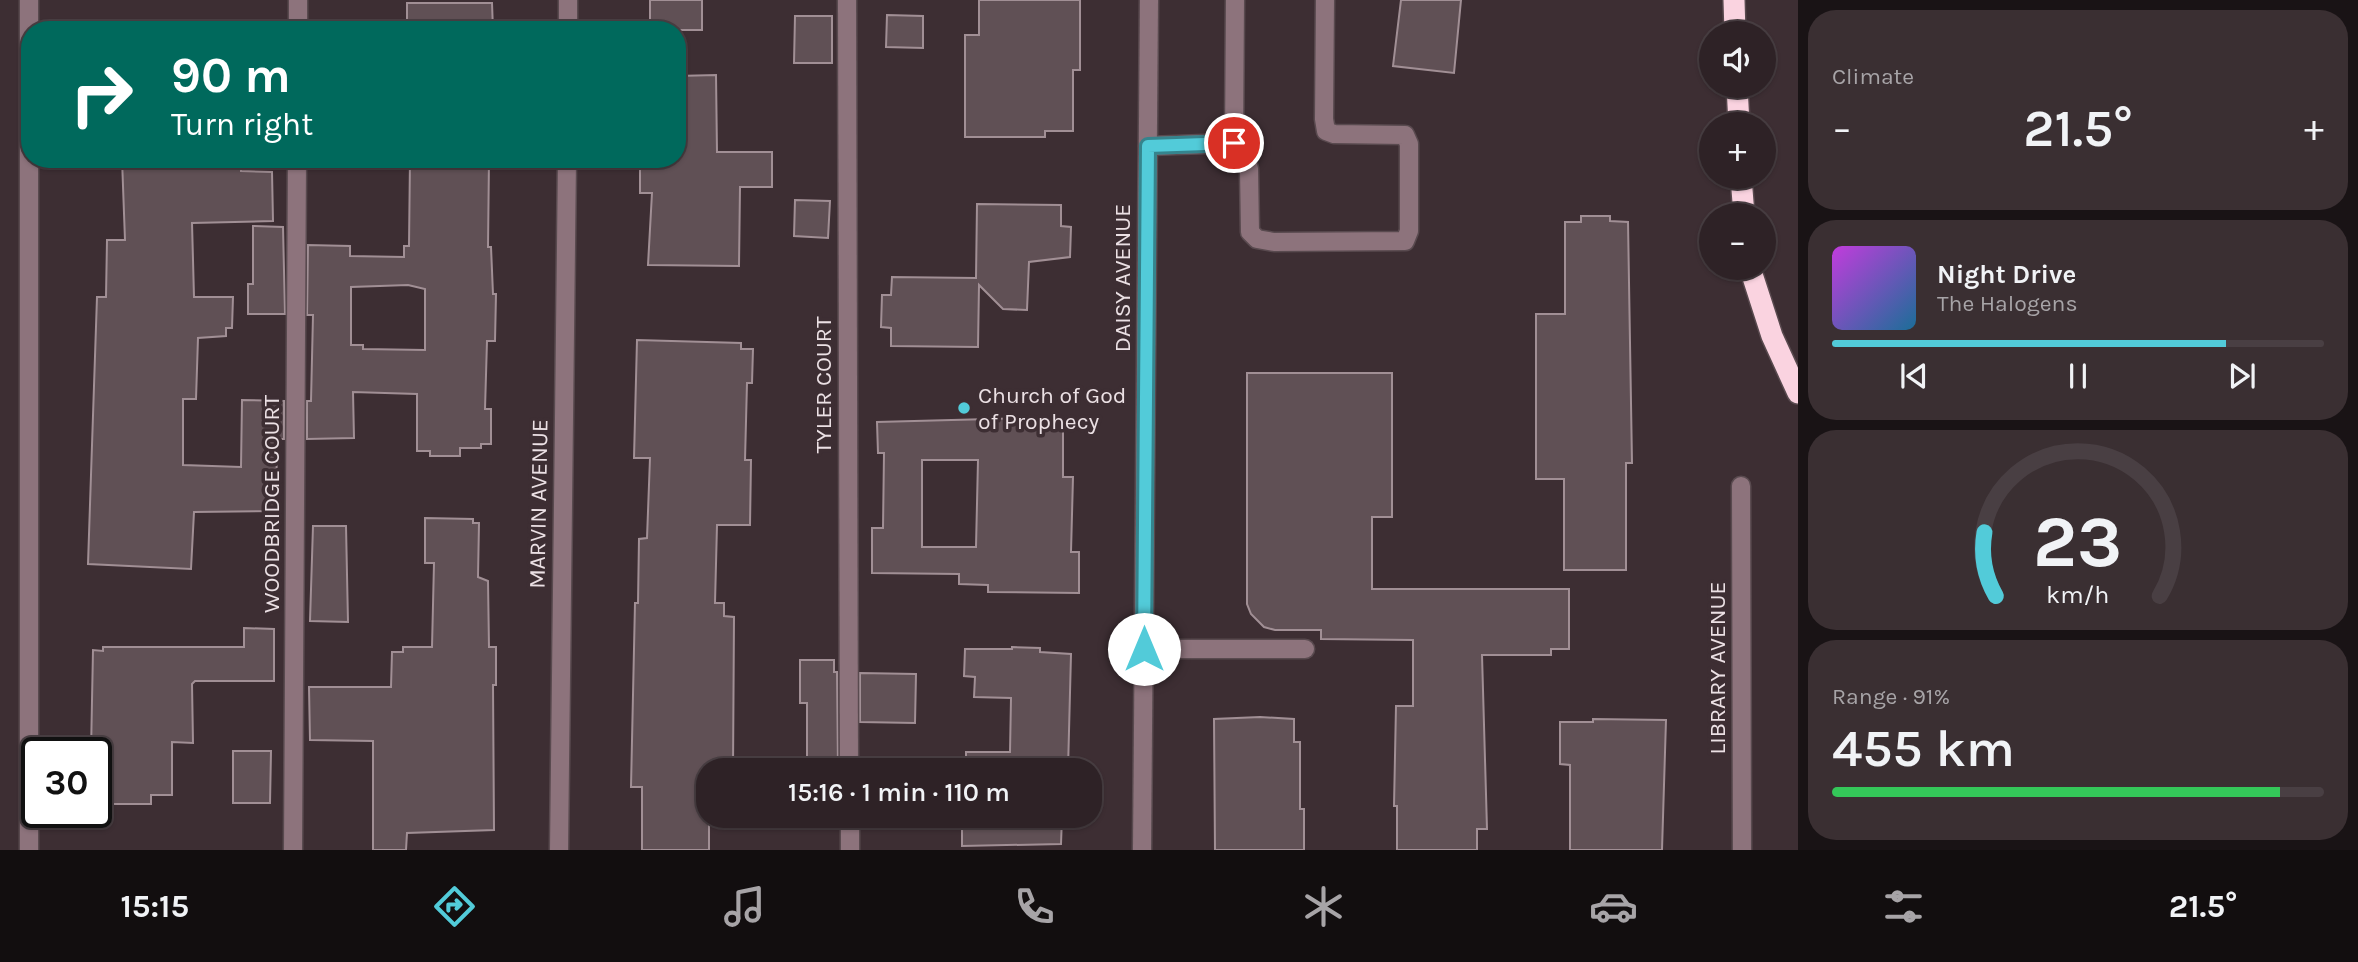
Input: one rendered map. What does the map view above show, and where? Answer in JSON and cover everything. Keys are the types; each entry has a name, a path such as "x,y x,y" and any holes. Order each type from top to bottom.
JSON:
{"highway":[{"path":"1734,0 1735,21"},
{"path":"1754,280 1772,336 1798,393"}],"street":[{"path":"29,0 29,21"},
{"path":"298,0 298,21"},
{"path":"568,0 568,21"},
{"name":"TYLER COURT","path":"847,0 849,758"},
{"name":"DAISY AVENUE","path":"1142,850 1149,0"},
{"path":"1235,0 1239,144 1249,169 1250,232 1258,239 1274,242 1405,242 1409,231 1409,144 1405,135 1334,134 1326,131 1325,0"},
{"path":"1148,146 1239,144"},
{"path":"29,168 29,850"},
{"name":"WOODBRIDGE COURT","path":"293,850 297,168"},
{"name":"MARVIN AVENUE","path":"559,850 566,168"},
{"name":"LIBRARY AVENUE","path":"1741,486 1742,850"},
{"path":"1144,649 1305,649"},
{"path":"849,828 850,850"}],"building":[{"path":"650,0 702,0 702,30 686,30 686,21 650,21"},
{"path":"979,0 1080,0 1080,70 1073,70 1073,131 1045,131 1045,137 965,137 965,35 979,35"},
{"path":"1401,0 1461,0 1454,73 1393,66"},
{"path":"407,3 492,3 493,21 407,21"},
{"path":"887,15 923,16 923,48 886,47"},
{"path":"795,16 832,16 832,63 794,63"},
{"path":"716,75 717,152 772,152 772,187 740,187 739,266 648,265 652,193 640,193 640,168 686,168 686,76"},
{"path":"122,168 241,168 241,171 272,172 273,221 192,223 194,297 233,297 232,328 226,328 226,336 198,338 196,399 183,399 183,465 241,467 242,400 284,401 284,439 277,439 276,511 194,512 191,569 88,564 97,297 106,297 107,240 125,240"},
{"path":"410,168 489,168 488,247 491,247 493,294 496,294 495,341 487,341 485,409 491,409 491,444 481,444 481,448 460,448 460,456 430,456 430,451 417,451 417,394 353,392 354,438 307,439 307,401 311,401 313,315 307,315 308,245 350,246 350,256 404,257 404,246 409,246","holes":["408,285 425,289 425,350 363,349 363,345 351,345 351,287"]},
{"path":"795,200 830,201 828,238 794,236"},
{"path":"977,204 1061,205 1061,226 1071,227 1070,257 1029,262 1027,310 1003,309 979,285 978,347 891,346 891,328 881,327 882,295 891,295 892,277 976,278"},
{"path":"1581,216 1610,216 1610,221 1628,222 1632,463 1626,463 1626,570 1564,570 1564,479 1536,479 1536,314 1565,314 1565,222 1581,222"},
{"path":"253,226 283,227 285,314 248,314 248,284 253,284"},
{"path":"637,340 741,343 741,349 753,349 752,383 747,383 745,460 751,460 750,525 717,525 715,603 724,603 724,616 734,617 733,758 696,758 696,828 709,828 709,850 642,850 642,787 631,787 635,603 638,603 639,539 647,538 650,458 634,458"},
{"path":"1247,373 1392,373 1392,517 1372,517 1372,589 1569,589 1569,649 1551,649 1551,655 1482,655 1487,829 1477,829 1477,850 1397,850 1397,806 1394,806 1396,706 1413,706 1413,640 1321,639 1321,630 1275,630 1264,627 1251,614 1247,604"},
{"path":"1032,418 1063,420 1063,477 1073,477 1071,552 1079,552 1079,593 988,592 988,585 959,584 959,574 872,573 872,528 883,528 884,453 878,453 877,422","holes":["922,460 978,460 976,547 922,547"]},
{"path":"425,518 473,519 473,523 479,523 478,577 488,581 489,647 496,647 496,685 493,685 494,830 407,833 406,850 373,850 373,741 310,740 309,687 391,687 392,652 403,652 403,647 432,647 434,563 425,563"},
{"path":"313,526 346,526 348,622 310,621"},
{"path":"244,628 274,629 274,681 195,681 192,684 193,743 172,742 172,795 151,795 151,804 112,804 112,737 91,737 93,650 103,651 103,647 244,647"},
{"path":"1040,648 1040,652 1071,654 1068,758 966,758 966,752 1010,752 1011,698 974,697 975,677 964,676 965,649"},
{"path":"800,660 834,660 834,672 837,672 838,758 807,758 807,703 800,703"},
{"path":"860,673 916,674 915,723 860,722"},
{"path":"1214,719 1294,719 1294,742 1300,742 1300,809 1304,809 1304,850 1215,850"},
{"path":"1593,719 1666,720 1662,850 1570,850 1570,765 1560,764 1560,722 1593,722"},
{"path":"233,751 271,751 270,803 233,803"},
{"path":"962,828 1062,828 1061,844 962,846"}],"place":[{"name":"Church of God of Prophecy","path":"964,408"}],"route":[{"path":"1144,649 1148,146 1234,143"}]}
